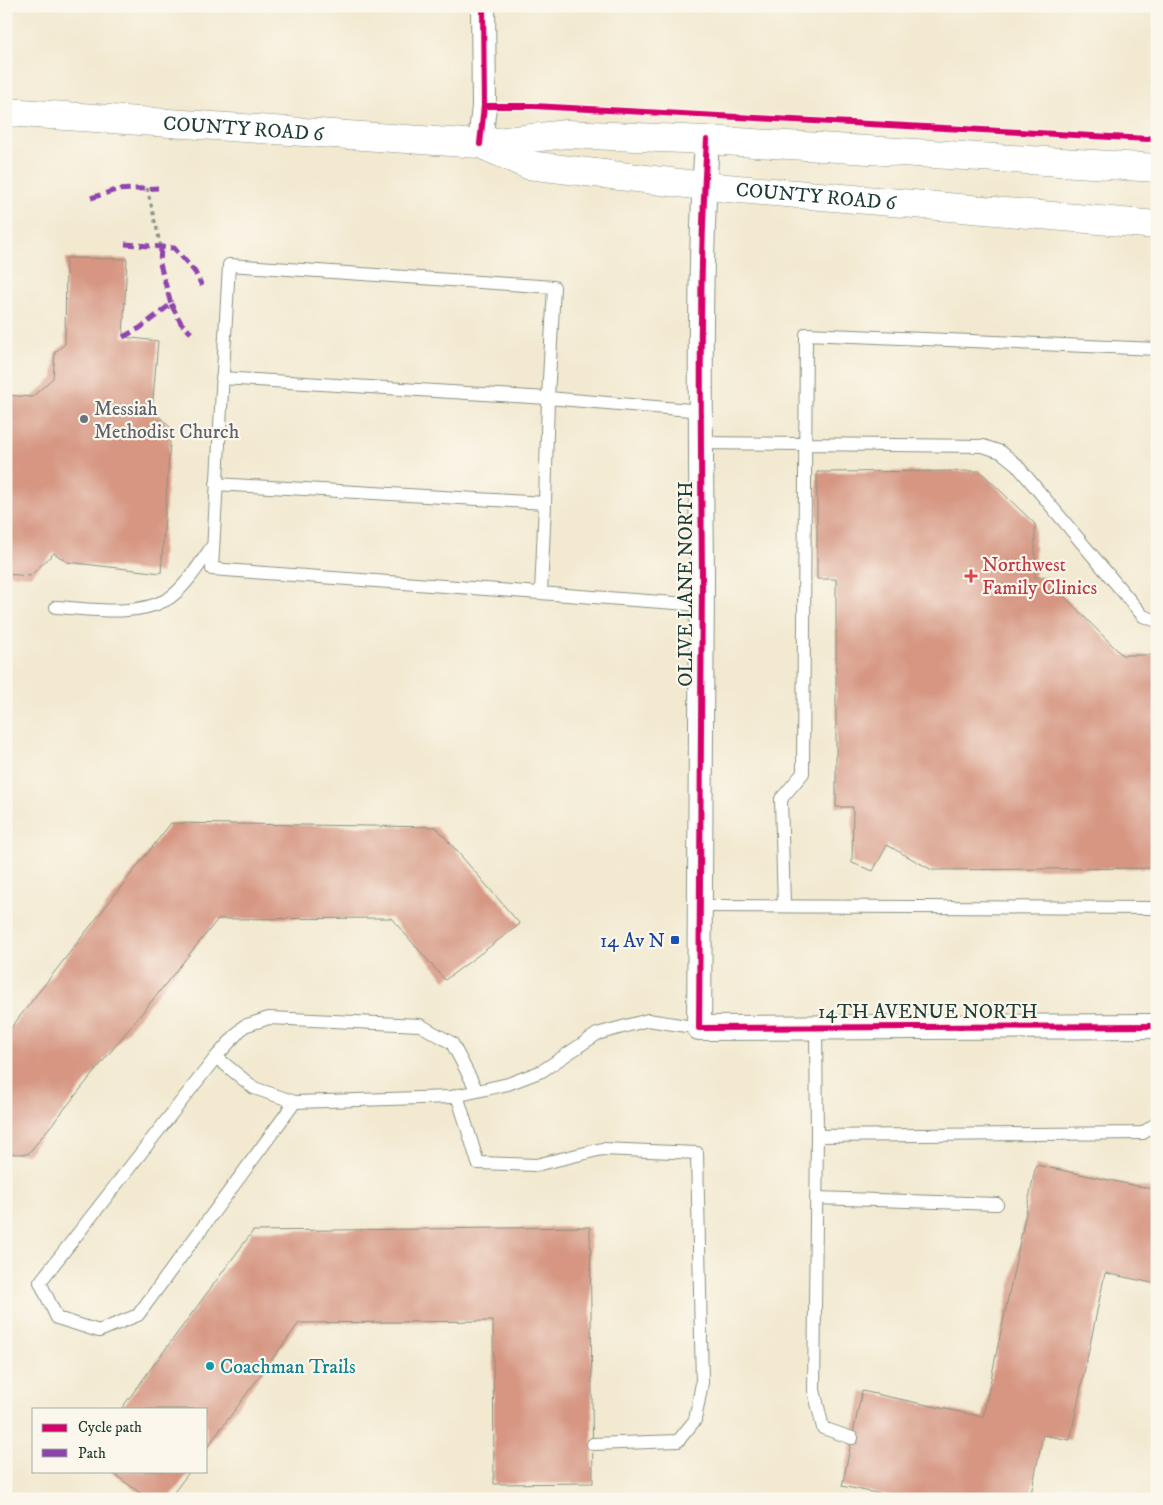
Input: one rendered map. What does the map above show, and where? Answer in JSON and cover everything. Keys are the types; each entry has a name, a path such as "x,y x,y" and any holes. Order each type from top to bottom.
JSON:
{"main road":[{"name":"COUNTY ROAD 6","path":"6,112 480,144 566,134 707,140 1157,168"},
{"name":"COUNTY ROAD 6","path":"480,144 528,166 704,186 1157,225"}],"street":[{"path":"480,144 484,106 483,6"},
{"name":"OLIVE LANE NORTH","path":"699,1028 702,605 701,443 704,186 707,140"},
{"name":"14TH AVENUE NORTH","path":"699,1028 1157,1026"}],"lane":[{"path":"541,593 554,287 229,266 212,569 702,605"},
{"path":"784,906 781,799 802,773 806,334 1157,349"},
{"path":"222,378 548,398 702,411"},
{"path":"701,443 984,446 1001,452 1016,464 1142,616 1157,621"},
{"path":"216,484 545,503"},
{"path":"56,607 131,610 166,600 189,578 213,545"},
{"path":"700,906 1157,908"},
{"path":"294,1102 138,1315 99,1331 57,1318 40,1282 216,1057 244,1026 270,1018 420,1025 452,1044 477,1091"},
{"path":"216,1057 254,1088 294,1102 457,1095 508,1084 542,1071 597,1034 648,1020 699,1028"},
{"path":"816,1028 817,1136 814,1390 823,1428 852,1438"},
{"path":"457,1095 478,1163 536,1165 602,1149 697,1153 702,1383 695,1420 678,1441 593,1444"},
{"path":"817,1136 1143,1133 1157,1123"},
{"path":"816,1198 997,1204"}],"path":[{"path":"147,188 161,247"}],"building":[{"name":"Messiah Methodist Church","path":"66,258 127,259 123,337 158,341 152,410 171,428 161,573 67,562 54,553 30,576 6,574 6,395 32,397 53,378 55,352 65,344"},
{"path":"980,471 1035,524 1035,577 1045,577 1122,655 1157,655 1157,868 932,870 887,845 873,871 852,863 853,807 836,807 836,579 817,579 817,472"},
{"path":"171,823 436,827 520,924 445,980 391,918 218,919 28,1154 6,1154 6,1034"},
{"path":"1036,1165 1157,1190 1157,1284 1105,1273 1070,1440 1043,1435 1030,1499 904,1499 842,1486 862,1391 983,1417"},
{"name":"Coachman Trails","path":"590,1227 593,1483 494,1484 493,1321 299,1323 208,1446 208,1408 122,1408 253,1231"},
{"path":"111,1472 189,1472 169,1499 148,1499"}],"marked path":[{"path":"91,198 116,190 158,188"},
{"path":"125,244 174,248 195,272 202,286"},
{"path":"123,337 140,328 171,304 160,264 161,247"},
{"path":"171,304 181,323 191,333"}],"cycle path":[{"path":"480,144 484,106 483,6"},
{"path":"484,106 533,106 1148,139 1157,136"},
{"path":"707,140 701,304 702,690 699,1028 1157,1026"}],"place":[{"name":"Messiah Methodist Church","path":"84,419"},
{"name":"Northwest Family Clinics","path":"971,576"},
{"name":"14 Av N","path":"675,940"},
{"name":"Coachman Trails","path":"210,1366"}]}
